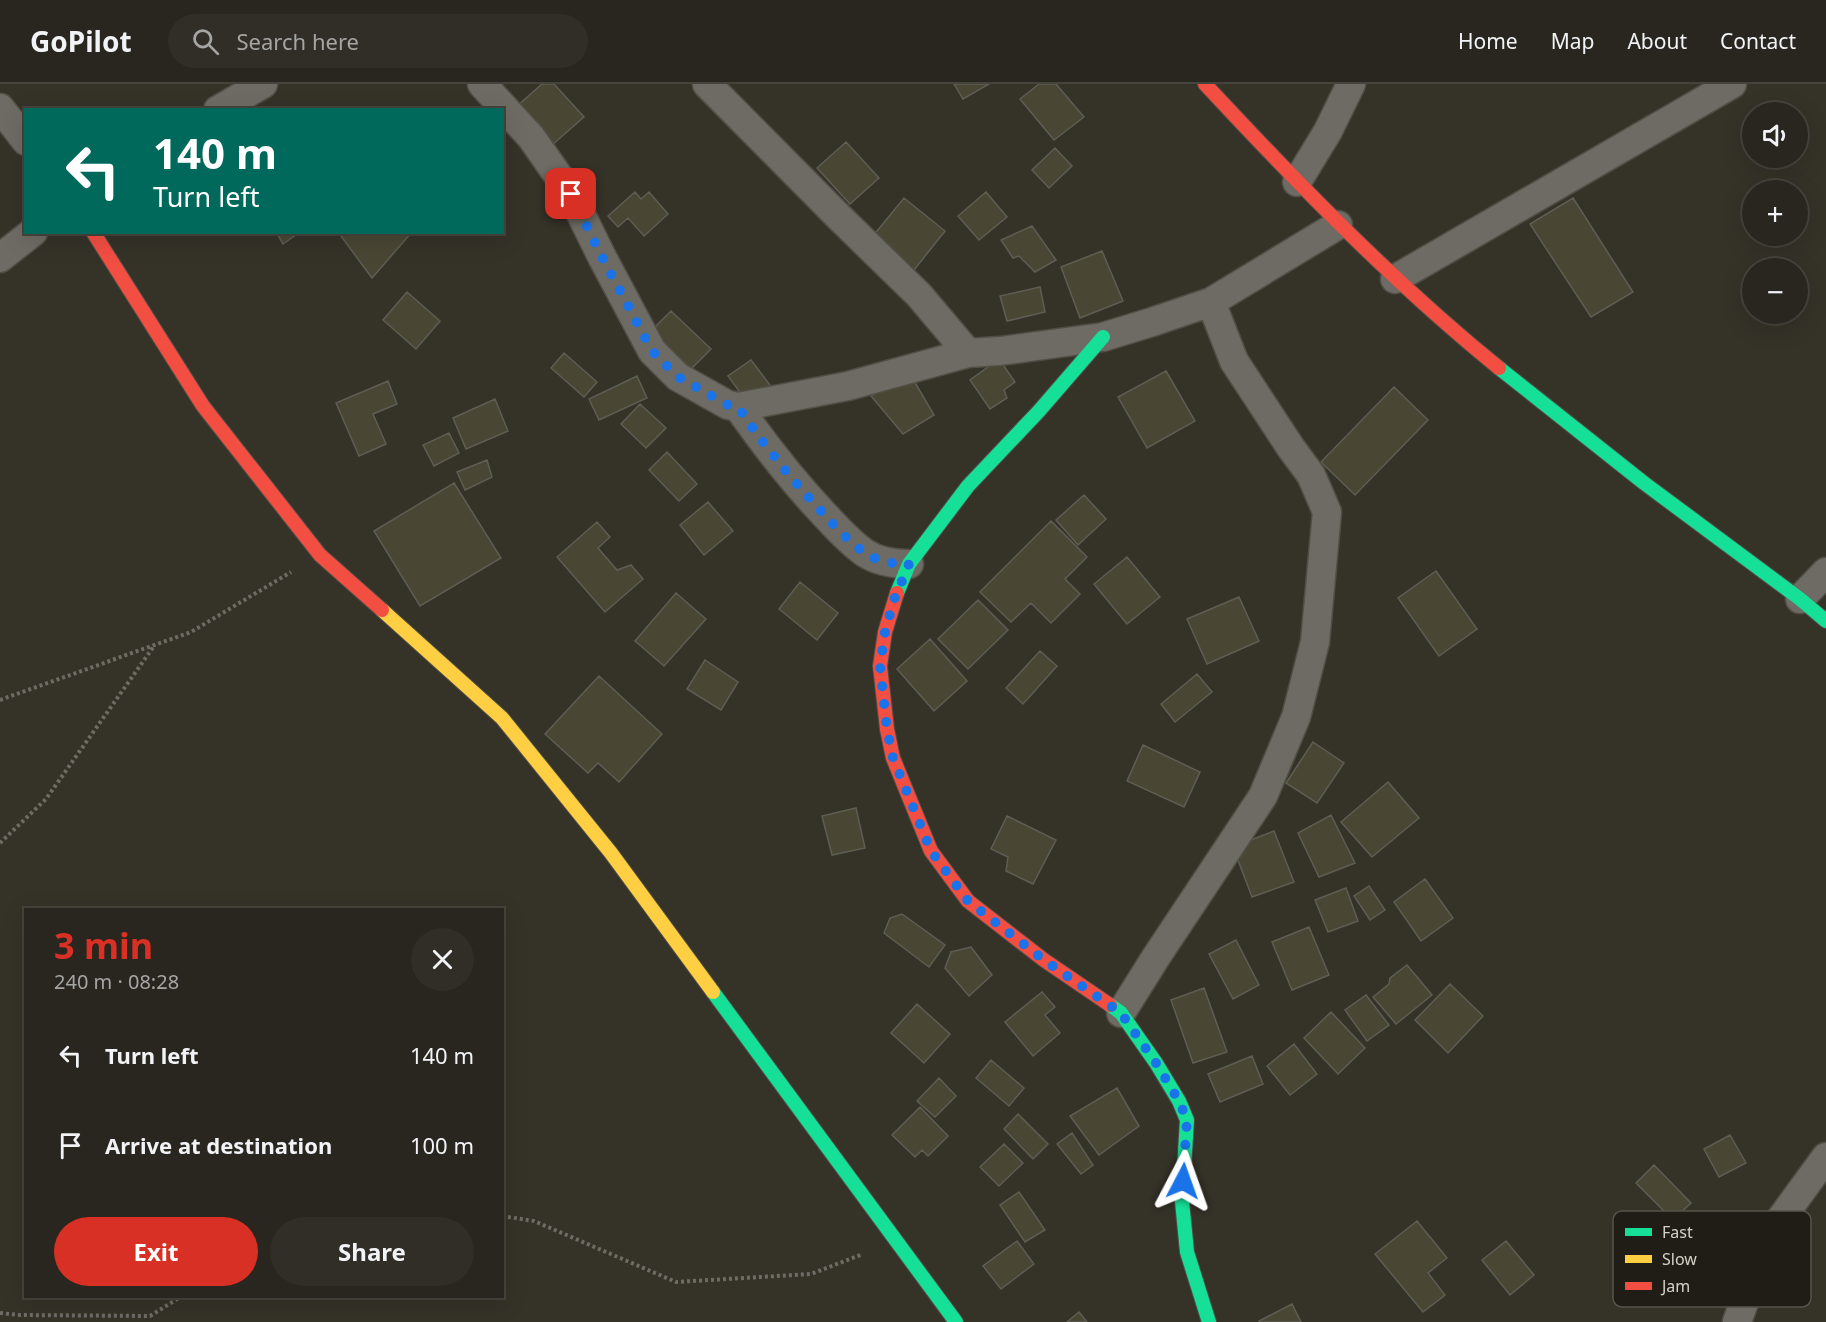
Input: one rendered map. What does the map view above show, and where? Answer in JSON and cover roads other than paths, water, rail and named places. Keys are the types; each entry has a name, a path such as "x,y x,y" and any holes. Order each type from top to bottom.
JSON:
{"street":[{"path":"221,108 263,84"},
{"path":"482,84 531,137 571,194 652,351 678,377 728,405 738,407 848,386 968,353 1103,337 1212,302 1338,225"},
{"path":"707,84 839,218 920,295 968,353"},
{"path":"1204,84 1338,225 1472,347 1629,473 1800,599 1826,621"},
{"path":"1297,182 1328,131 1351,84"},
{"path":"1395,279 1732,84"},
{"path":"0,108 24,138"},
{"path":"0,258 30,234"},
{"path":"94,234 203,406 320,555 502,718 611,853 956,1322"},
{"path":"1121,1013 1263,796 1296,717 1315,642 1328,512 1311,475 1234,362 1212,302"},
{"path":"1103,337 1039,411 968,486 909,564 894,600 885,632 880,666 887,729 893,758 931,851 968,901 1044,960 1121,1013 1179,1101 1187,1120 1182,1201 1187,1252 1209,1322"},
{"path":"738,407 759,438 840,532 866,553 890,564 909,564"},
{"path":"1800,599 1826,572"},
{"path":"1787,1211 1826,1157"},
{"path":"1737,1322 1742,1307"}]}
